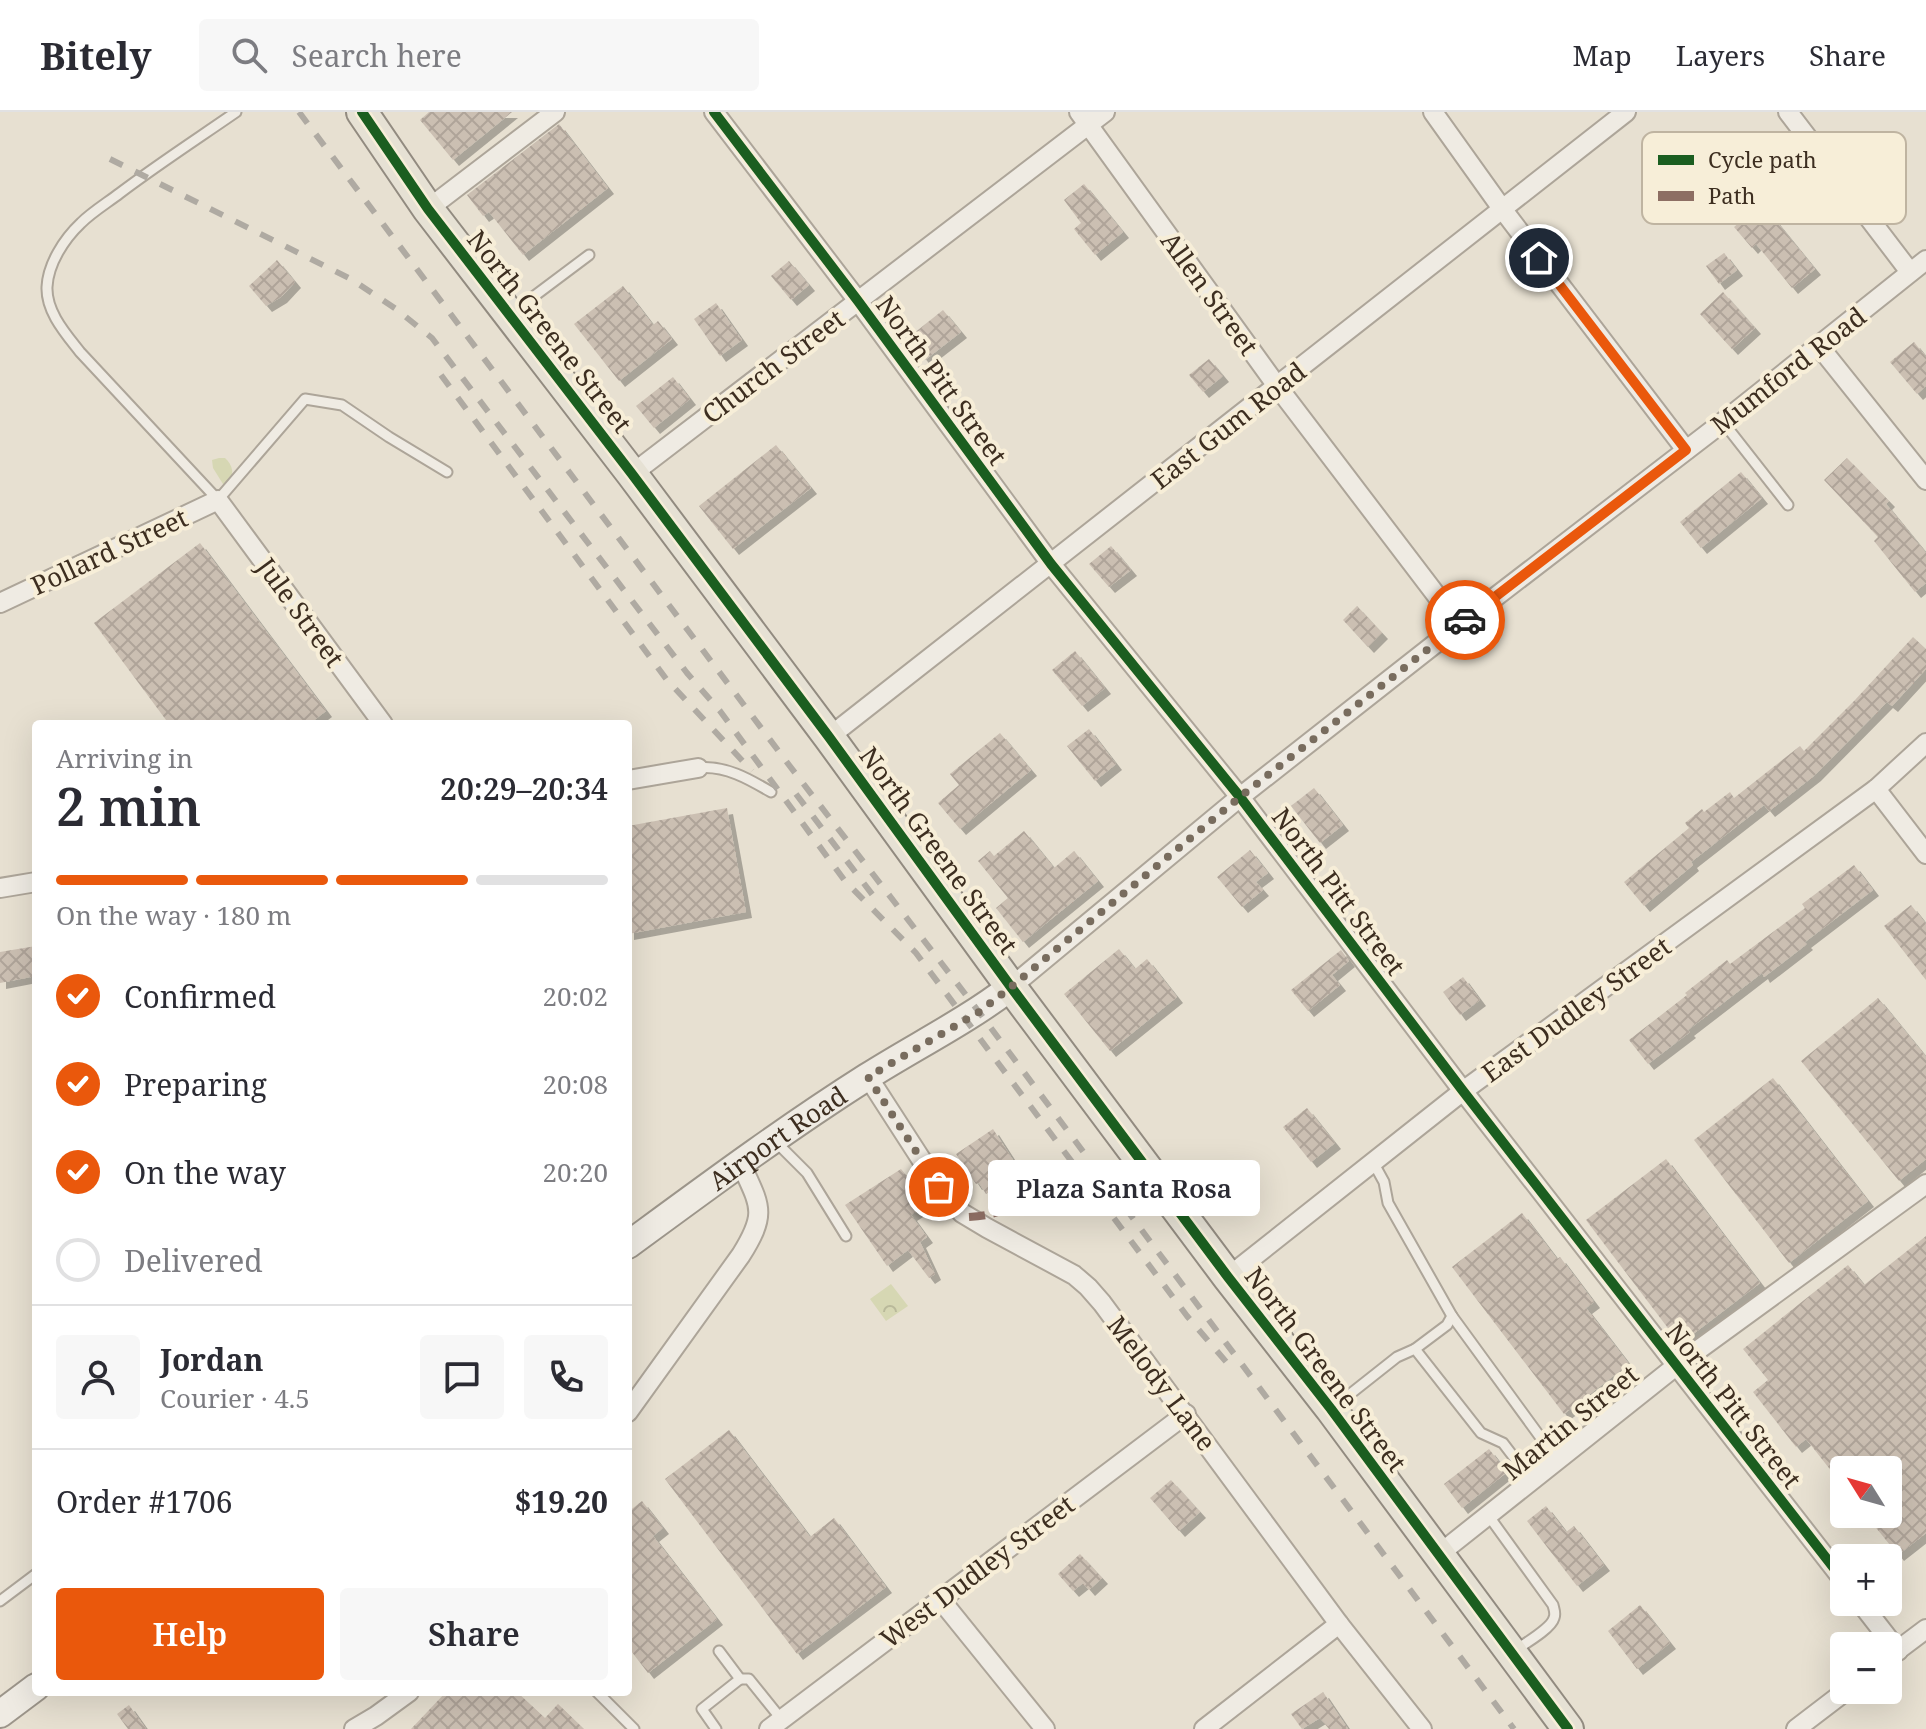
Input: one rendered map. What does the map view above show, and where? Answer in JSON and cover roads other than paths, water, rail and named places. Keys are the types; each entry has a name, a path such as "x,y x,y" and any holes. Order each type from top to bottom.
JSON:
{"main road":[{"name":"North Greene Street","path":"362,112 428,209 632,474 1011,987 1331,1409 1568,1729"}],"street":[{"path":"428,209 555,112"},
{"name":"North Pitt Street","path":"714,112 858,301 1051,564 1240,797 1463,1091 1830,1563"},
{"name":"Church Street","path":"632,474 858,301 1084,118 1105,112"},
{"path":"1433,112 1503,210 1686,450"},
{"name":"East Gum Road","path":"829,737 1626,112"},
{"path":"1788,112 1803,132"},
{"name":"Allen Street","path":"1084,118 1277,386 1459,625"},
{"path":"1873,224 1910,272"},
{"name":"Mumford Road","path":"1011,987 1240,797 1723,422 1926,260"},
{"path":"1819,346 1926,480"},
{"name":"Pollard Street","path":"0,603 218,500"},
{"name":"Jule Street","path":"218,500 380,720"},
{"name":"East Dudley Street","path":"1228,1277 1463,1091 1876,789 1926,743"},
{"path":"632,779 698,768"},
{"path":"1876,789 1926,854"},
{"path":"0,888 32,883"},
{"name":"Airport Road","path":"632,1242 740,1162 868,1077 979,1012 1011,987"},
{"name":"Melody Lane","path":"868,1077 948,1199 962,1213 1074,1275 1102,1303 1339,1624 1422,1729"},
{"path":"632,1406 757,1228 759,1210 740,1162"},
{"name":"Martin Street","path":"1438,1555 1676,1366 1926,1184"},
{"name":"West Dudley Street","path":"776,1724 1186,1414"},
{"path":"940,1599 1045,1729"},
{"path":"1204,1729 1339,1624"},
{"path":"1902,1647 1926,1629"},
{"path":"0,1714 32,1690"},
{"path":"354,1729 404,1696"},
{"path":"1796,1729 1830,1703"}],"lane":[{"path":"236,112 144,175 82,222 65,241 54,260 47,287 50,308 60,326 80,352 218,500 305,399 342,405 447,472"},
{"path":"511,314 589,255"},
{"path":"1723,422 1788,505"},
{"path":"698,768 716,768 741,775 771,792"},
{"path":"774,1140 807,1173 846,1236"},
{"path":"1373,1162 1384,1182 1388,1203 1452,1316 1557,1460"},
{"path":"1331,1409 1397,1357 1415,1349 1447,1325 1452,1316"},
{"path":"1415,1349 1481,1433 1503,1443 1532,1481"},
{"path":"1488,1515 1553,1605 1555,1613 1548,1627 1511,1653"},
{"path":"0,1601 32,1577"},
{"path":"719,1651 740,1679"},
{"path":"716,1729 702,1709 740,1679 749,1679 776,1724"},
{"path":"601,1696 634,1729"}],"railway":[{"path":"299,112 789,765 979,1012 1514,1729"},
{"path":"110,159 351,279 432,338 687,673 720,711 845,881 916,953 1187,1316 1234,1371"},
{"path":"441,375 667,680 752,771"},
{"path":"796,794 878,902"}],"place":[{"name":"Plaza Santa Rosa","path":"939,1187"}]}
